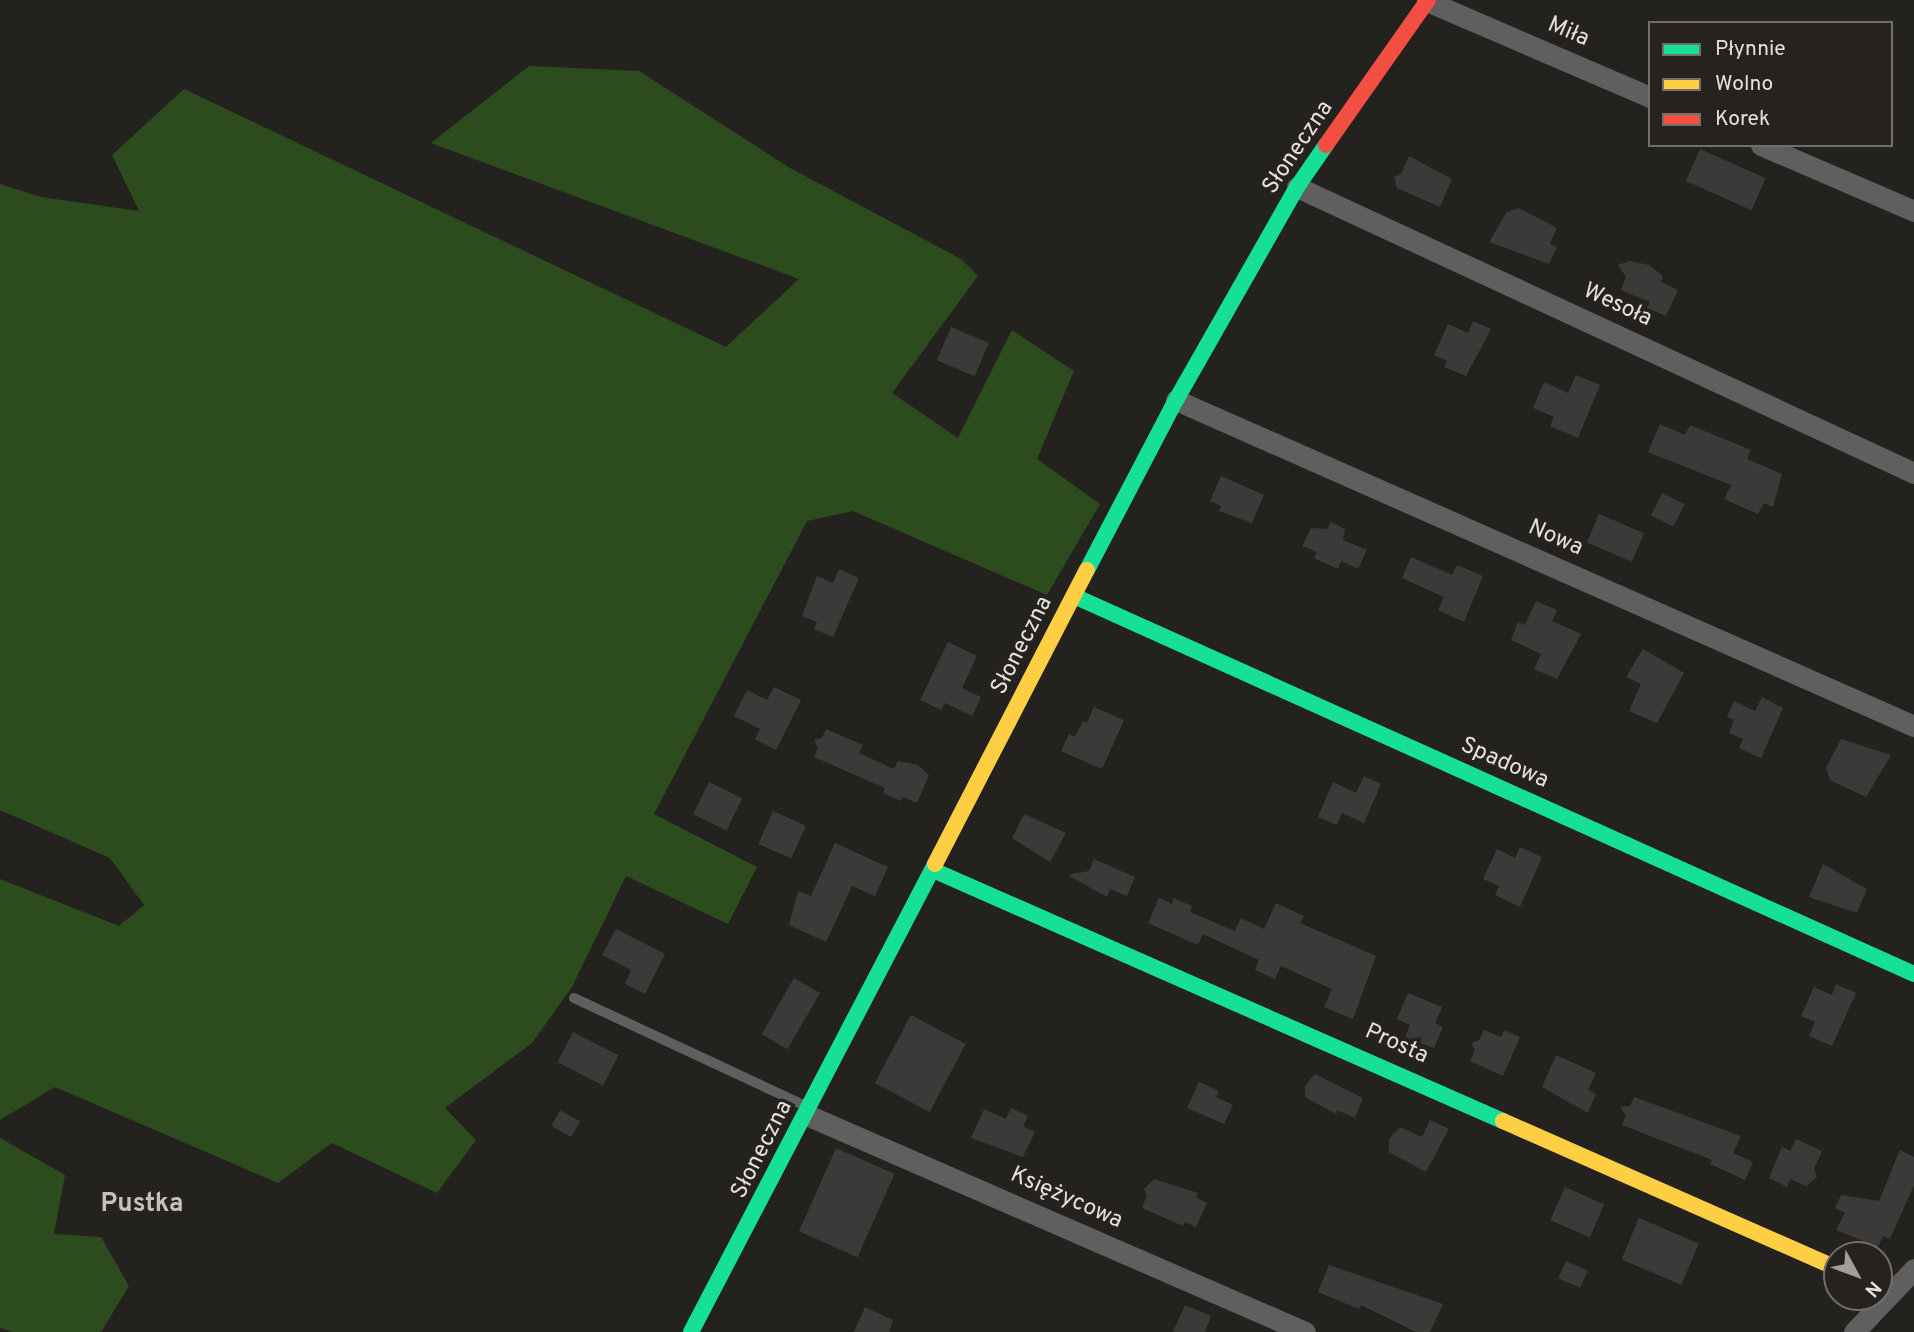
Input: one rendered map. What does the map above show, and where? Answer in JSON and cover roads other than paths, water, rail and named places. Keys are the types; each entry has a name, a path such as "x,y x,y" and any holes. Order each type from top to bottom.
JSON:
{"street":[{"name":"Miła","path":"1427,0 1648,96"},
{"name":"Słoneczna","path":"691,1332 809,1112 1175,400 1297,187 1427,0"},
{"path":"1766,147 1914,211"},
{"name":"Wesoła","path":"1297,187 1914,473"},
{"name":"Nowa","path":"1175,400 1914,726"},
{"name":"Spadowa","path":"1074,596 1914,974"},
{"name":"Prosta","path":"933,870 1823,1262"},
{"name":"Księżycowa","path":"809,1112 1305,1332"},
{"path":"1893,1283 1914,1269"},
{"path":"1854,1332 1869,1311"}],"lane":[{"path":"574,998 809,1112"}],"district":[{"name":"Pustka","path":"142,1205"}]}
